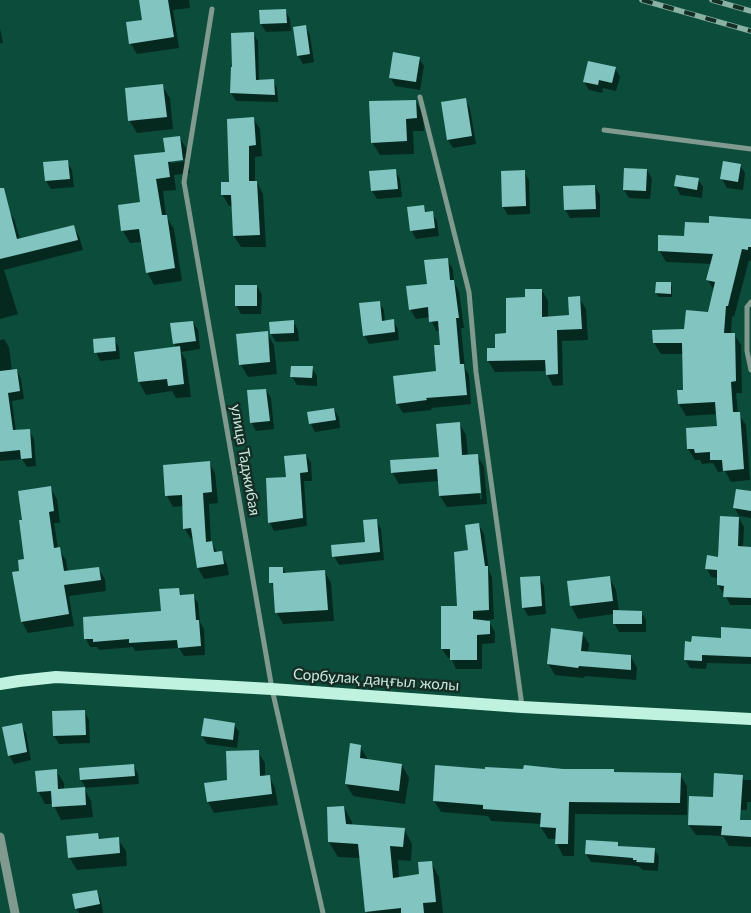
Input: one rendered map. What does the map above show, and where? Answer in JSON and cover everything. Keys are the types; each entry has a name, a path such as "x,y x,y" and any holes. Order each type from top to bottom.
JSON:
{"main road":[{"name":"Сорбұлақ даңғыл жолы","path":"0,684 56,677 272,689 522,707 751,719"}],"street":[{"name":"улица Таджибая","path":"212,8 184,182 272,689 323,913"},
{"path":"420,97 469,292 476,372 522,707"},
{"path":"604,130 751,149"},
{"path":"751,302 747,306 751,370"},
{"path":"0,837 15,913"}],"building":[{"path":"139,0 168,0 174,37 129,44 126,22 142,20"},
{"path":"286,9 287,23 260,24 259,10"},
{"path":"306,25 310,54 297,56 293,27"},
{"path":"254,32 256,80 274,79 275,95 230,93 232,67 231,33"},
{"path":"393,52 420,57 416,82 389,78"},
{"path":"588,61 616,67 612,83 599,80 598,85 583,82"},
{"path":"163,84 167,117 128,121 125,88"},
{"path":"466,98 472,136 447,140 441,102"},
{"path":"416,100 417,118 406,119 407,141 371,143 369,101"},
{"path":"254,117 256,145 249,146 249,181 257,181 260,235 233,236 231,195 221,195 221,182 229,182 227,119"},
{"path":"180,136 183,160 168,162 170,177 156,179 162,215 167,215 175,268 146,273 139,229 121,231 118,205 140,202 134,155 165,152 163,138"},
{"path":"68,160 70,179 45,181 43,162"},
{"path":"723,161 741,164 738,182 720,179"},
{"path":"624,168 647,169 646,191 623,190"},
{"path":"396,169 398,189 371,191 369,171"},
{"path":"525,170 526,206 502,207 501,171"},
{"path":"676,175 699,178 697,190 674,186"},
{"path":"595,185 596,209 564,210 563,186"},
{"path":"0,188 4,188 17,239 74,225 78,240 0,259"},
{"path":"424,205 425,212 433,211 435,228 410,231 407,207"},
{"path":"709,216 751,219 751,247 748,247 748,250 742,249 728,306 726,306 724,333 735,333 736,381 731,382 733,412 740,412 744,469 723,471 722,460 710,460 710,452 695,453 694,449 687,449 686,428 717,426 715,402 678,404 677,390 683,390 682,343 653,343 652,330 684,329 686,310 708,312 715,282 706,280 713,254 658,251 658,235 684,236 685,222 709,223"},
{"path":"448,258 450,280 454,280 459,318 456,318 460,364 464,364 467,395 426,398 427,400 396,404 393,376 436,371 434,345 440,345 438,321 429,322 428,307 409,310 406,286 427,284 424,260"},
{"path":"656,282 671,282 671,294 655,293"},
{"path":"235,285 257,285 257,306 235,306"},
{"path":"525,289 542,289 542,317 569,315 568,297 580,296 582,329 557,330 558,374 546,375 545,360 487,361 487,348 495,348 495,334 506,333 506,298 525,297"},
{"path":"380,301 382,321 394,319 395,332 363,336 359,303"},
{"path":"294,320 294,333 270,334 269,322"},
{"path":"193,321 196,341 173,344 170,323"},
{"path":"268,331 270,362 239,365 236,334"},
{"path":"115,337 116,351 94,353 93,339"},
{"path":"180,346 184,384 168,386 167,379 138,382 134,352"},
{"path":"291,366 313,366 312,378 290,377"},
{"path":"17,369 20,391 8,393 13,430 30,429 32,458 21,459 20,450 0,452 0,371"},
{"path":"266,389 270,421 250,423 247,390"},
{"path":"334,408 336,420 309,424 307,412"},
{"path":"460,422 462,455 478,454 481,493 439,496 437,469 391,473 390,460 439,457 436,424"},
{"path":"306,454 308,472 300,473 303,518 268,523 266,478 286,477 284,456"},
{"path":"210,461 212,492 203,493 206,542 212,541 214,552 222,551 224,564 197,568 191,528 183,529 182,495 165,496 163,465"},
{"path":"51,486 54,511 49,512 54,548 60,547 64,571 99,567 101,580 64,585 69,614 21,622 12,572 19,571 18,560 24,559 19,520 22,520 18,491"},
{"path":"736,489 751,491 751,511 733,508"},
{"path":"720,516 739,517 738,546 751,547 751,598 723,597 724,586 717,585 717,570 705,569 707,555 718,557"},
{"path":"377,519 380,552 332,557 331,545 365,542 363,520"},
{"path":"479,523 485,566 488,566 489,610 473,611 473,619 490,621 490,634 477,635 477,660 450,660 450,649 441,649 441,606 457,606 454,552 468,550 465,525"},
{"path":"269,567 283,567 283,573 325,570 328,610 275,613 273,583 269,583"},
{"path":"540,576 542,606 522,608 520,577"},
{"path":"610,576 613,601 570,606 567,581"},
{"path":"179,588 180,595 194,594 201,646 178,648 177,640 129,643 129,639 93,642 93,639 84,639 83,617 161,611 159,589"},
{"path":"613,610 642,611 642,624 613,624"},
{"path":"721,627 751,629 751,657 702,655 702,661 684,660 685,641 691,642 692,636 721,638"},
{"path":"551,628 583,632 581,651 631,655 631,670 579,666 578,668 547,664"},
{"path":"85,710 86,735 53,736 52,711"},
{"path":"204,718 235,723 233,740 201,736"},
{"path":"22,723 27,752 8,756 2,727"},
{"path":"350,743 361,745 360,758 402,764 399,791 345,784"},
{"path":"259,750 260,776 270,775 272,794 207,802 204,783 227,780 226,751"},
{"path":"134,764 135,776 80,780 79,768"},
{"path":"435,765 485,769 485,767 523,769 524,765 563,769 614,769 614,772 681,773 680,803 569,802 568,844 555,844 556,828 540,827 541,813 483,809 483,805 433,801"},
{"path":"57,769 58,789 85,787 86,805 52,807 51,791 37,792 35,771"},
{"path":"714,773 743,775 740,820 751,820 751,837 721,835 722,826 688,825 689,796 713,797"},
{"path":"344,806 346,824 405,828 403,847 390,846 393,878 419,874 418,862 432,861 436,902 423,903 424,913 401,913 401,908 365,912 358,844 328,842 327,807"},
{"path":"98,833 99,839 119,837 120,853 68,858 66,836"},
{"path":"586,840 618,842 618,846 655,848 654,863 636,862 637,860 633,860 633,858 585,854"},
{"path":"97,890 100,904 75,909 72,894"}],"railway":[{"path":"642,0 751,31"},
{"path":"712,0 751,11"}]}
